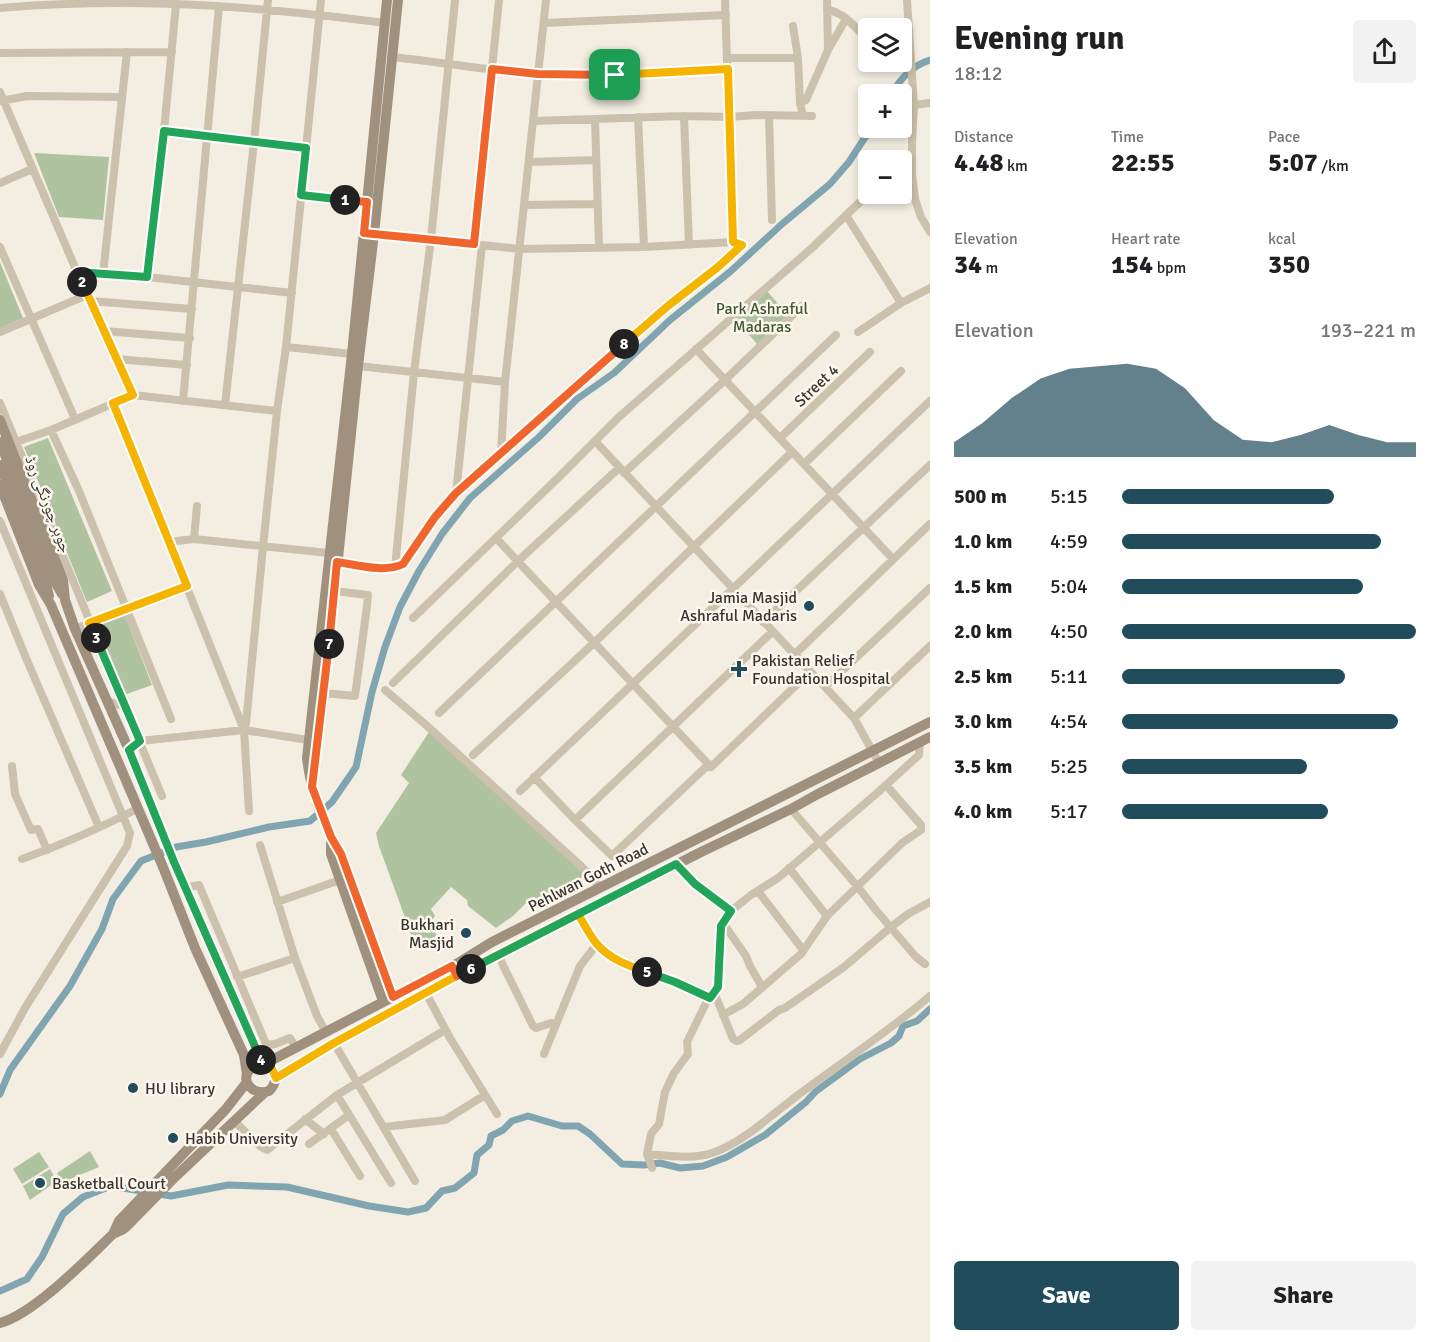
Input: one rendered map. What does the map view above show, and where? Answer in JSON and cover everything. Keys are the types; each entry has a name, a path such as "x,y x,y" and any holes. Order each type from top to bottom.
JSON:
{"main road":[{"path":"387,0 383,90 358,366 350,405 329,552 307,758 313,790 331,837 341,854 388,999"},
{"path":"313,790 337,562 352,354 369,233 367,202 383,90 392,57 398,0"},
{"name":"جوہر چورنگی روڈ","path":"0,420 67,579 65,600"},
{"name":"جوہر چورنگی روڈ","path":"0,442 54,580 65,600 75,629 129,750 185,888 262,1060"},
{"name":"جوہر چورنگی روڈ","path":"0,465 45,580 51,605"},
{"name":"جوہر چورنگی روڈ","path":"0,485 39,585 51,605 163,867 195,948 244,1055 247,1078"},
{"name":"Pehlwan Goth Road","path":"276,1078 334,1043 426,993 492,942 930,722"},
{"name":"Pehlwan Goth Road","path":"262,1060 296,1048 388,999 498,955 925,740"},
{"path":"331,837 331,854 340,880 388,999"},
{"path":"0,1323 6,1322 49,1293 113,1234 119,1221 133,1214 171,1174 226,1108 253,1066 262,1060 272,1069 276,1078 273,1088 264,1093 171,1174"},
{"path":"247,1078 254,1091 264,1093"}],"street":[{"path":"225,405 268,0"},
{"path":"244,730 292,293 321,0"},
{"path":"395,568 455,0"},
{"path":"456,493 469,377 499,0"},
{"path":"501,453 505,382 546,0"},
{"path":"725,0 733,242"},
{"path":"827,0 828,50"},
{"path":"907,0 914,105 912,150"},
{"path":"0,8 130,2 219,6 385,23"},
{"path":"147,277 176,4"},
{"path":"183,401 219,6"},
{"path":"828,10 833,10 858,30"},
{"path":"544,23 726,15"},
{"path":"800,103 806,100 828,50 846,19"},
{"path":"533,121 684,116 807,116 800,103 794,26"},
{"path":"103,274 127,52"},
{"path":"0,53 172,52"},
{"path":"392,57 538,74 615,75 728,69"},
{"path":"727,58 798,58"},
{"path":"121,97 1,98 133,395"},
{"path":"914,105 930,103"},
{"path":"684,116 689,245"},
{"path":"769,116 772,220"},
{"path":"638,117 644,247"},
{"path":"595,119 599,247"},
{"path":"164,131 306,148"},
{"path":"529,162 596,160"},
{"path":"0,183 32,169"},
{"path":"912,174 915,199 921,217 930,232"},
{"path":"301,195 367,202"},
{"path":"525,205 597,204"},
{"path":"412,618 619,417 813,247 859,204"},
{"path":"846,215 902,303"},
{"path":"337,562 395,568 403,564 435,517 456,493 669,305 742,245 733,242 644,247 520,249 369,233"},
{"path":"0,247 75,419"},
{"path":"77,272 147,277 292,293"},
{"path":"858,332 902,303 930,288"},
{"path":"0,332 89,298 192,309"},
{"path":"393,683 518,561 725,380 802,306"},
{"path":"104,331 190,338"},
{"path":"439,712 836,335"},
{"path":"286,347 352,354"},
{"path":"696,349 893,559"},
{"name":"Street 4","path":"780,438 870,352"},
{"path":"117,359 187,365"},
{"path":"358,366 505,382"},
{"path":"804,464 901,371"},
{"path":"15,442 51,430 133,395 278,411"},
{"path":"520,791 930,401"},
{"path":"0,403 67,579 89,623 162,796"},
{"path":"113,403 244,730 249,811"},
{"path":"51,430 79,491 171,719"},
{"path":"595,441 854,718 879,763"},
{"path":"473,755 595,642 792,452"},
{"path":"764,622 930,465"},
{"path":"194,539 197,506"},
{"path":"0,521 130,830 129,842 25,1008 0,1054"},
{"path":"794,655 930,524"},
{"path":"496,538 711,767 810,672"},
{"path":"169,542 194,539 329,552"},
{"path":"75,629 187,586"},
{"path":"825,687 930,588"},
{"path":"324,693 355,696 367,606 368,595 334,591"},
{"path":"0,594 99,827"},
{"path":"575,820 772,632"},
{"path":"854,718 930,646"},
{"path":"385,690 572,858 600,887"},
{"path":"107,701 125,707"},
{"path":"129,750 140,741 244,730 309,740"},
{"path":"925,740 919,755 778,878 731,911 721,926 718,987 706,1003 687,1042 688,1054 674,1073 665,1092 659,1124 651,1134 650,1161 694,1157 714,1153 728,1146 902,1020 930,996"},
{"path":"534,777 612,856 709,764"},
{"path":"12,766 16,796 32,830 38,829 47,850"},
{"path":"723,1015 743,1004 803,950 827,916 902,843 922,828 886,785"},
{"path":"22,859 137,809"},
{"path":"791,809 916,957 925,964"},
{"path":"260,845 295,958 317,1016 326,1032"},
{"path":"676,864 695,884 731,911"},
{"path":"789,868 827,916"},
{"path":"277,902 340,880"},
{"path":"185,888 199,885 263,1037 269,1045"},
{"path":"758,891 803,950"},
{"path":"578,914 597,944 621,963 712,995 736,1041 844,967 908,914 930,902"},
{"path":"723,923 746,956 762,987"},
{"path":"544,1054 580,966 597,944"},
{"path":"498,955 533,1026 536,1028 551,1023 556,1024"},
{"path":"237,977 295,958"},
{"path":"426,993 445,1030 497,1114"},
{"path":"234,1120 267,1150 337,1095 445,1030"},
{"path":"269,1045 290,1038 296,1048"},
{"path":"334,1043 415,1181"},
{"path":"262,1060 269,1045"},
{"path":"337,1095 391,1183"},
{"path":"384,1127 445,1120 485,1095"},
{"path":"309,1144 349,1115"},
{"path":"305,1119 328,1131 360,1176"}],"green space":[{"path":"34,153 109,157 103,220 59,217"},
{"path":"0,262 23,318 0,328"},
{"name":"Park Ashraful Madaras","path":"766,290 789,316 758,345 734,318"},
{"path":"48,438 112,591 87,602 24,447"},
{"path":"125,615 152,685 124,695 94,626"},
{"path":"429,732 569,858 585,876 525,904 496,928 468,906 467,900 451,887 431,909 435,916 428,925 437,935 416,948 376,833 409,783 401,775"},
{"path":"90,1151 99,1167 63,1182 57,1173"},
{"path":"39,1152 49,1167 22,1184 13,1169"},
{"name":"Basketball Court","path":"50,1169 57,1181 30,1200 23,1186"}],"waterway":[{"path":"898,84 918,65 930,60"},
{"path":"0,1094 10,1070 70,986 102,929 113,899 141,861 176,847 269,827 310,821 332,802 356,767 372,692 400,607 442,534 470,498 539,437 577,399 614,373 670,320 731,271 830,184 849,162 865,138"},
{"path":"0,1291 27,1279 42,1257 63,1214 83,1197 111,1186 171,1196 228,1185 287,1187 369,1206 408,1212 426,1208 442,1191 455,1188 474,1173 477,1155 489,1145 491,1136 503,1130 512,1121 528,1116 562,1126 578,1126 622,1164 660,1163 680,1168 703,1166 727,1157 765,1135 815,1092 860,1059 891,1043 899,1036 903,1026 917,1021 930,1009"}],"place":[{"name":"Jamia Masjid Ashraful Madaris","path":"809,606"},
{"name":"Pakistan Relief Foundation Hospital","path":"739,669"},
{"name":"Bukhari Masjid","path":"466,933"},
{"name":"HU library","path":"133,1088"},
{"name":"Habib University","path":"173,1138"},
{"name":"Basketball Court","path":"40,1183"}],"route":[{"path":"615,75 538,74 492,69 474,244 364,233 367,202 301,195 306,148 164,131 147,277 77,272 133,395 113,403 187,586 89,623 140,741 129,750 174,862 256,1049 264,1064 275,1073 276,1078 334,1043 449,980 578,914 597,944 621,963 675,982 710,998 718,987 721,926 731,911 695,884 676,864 538,934 457,976 452,966 393,997 341,854 331,837 312,787 337,562 395,568 403,564 435,517 456,493 669,305 742,245 733,242 728,69 615,75"}]}
